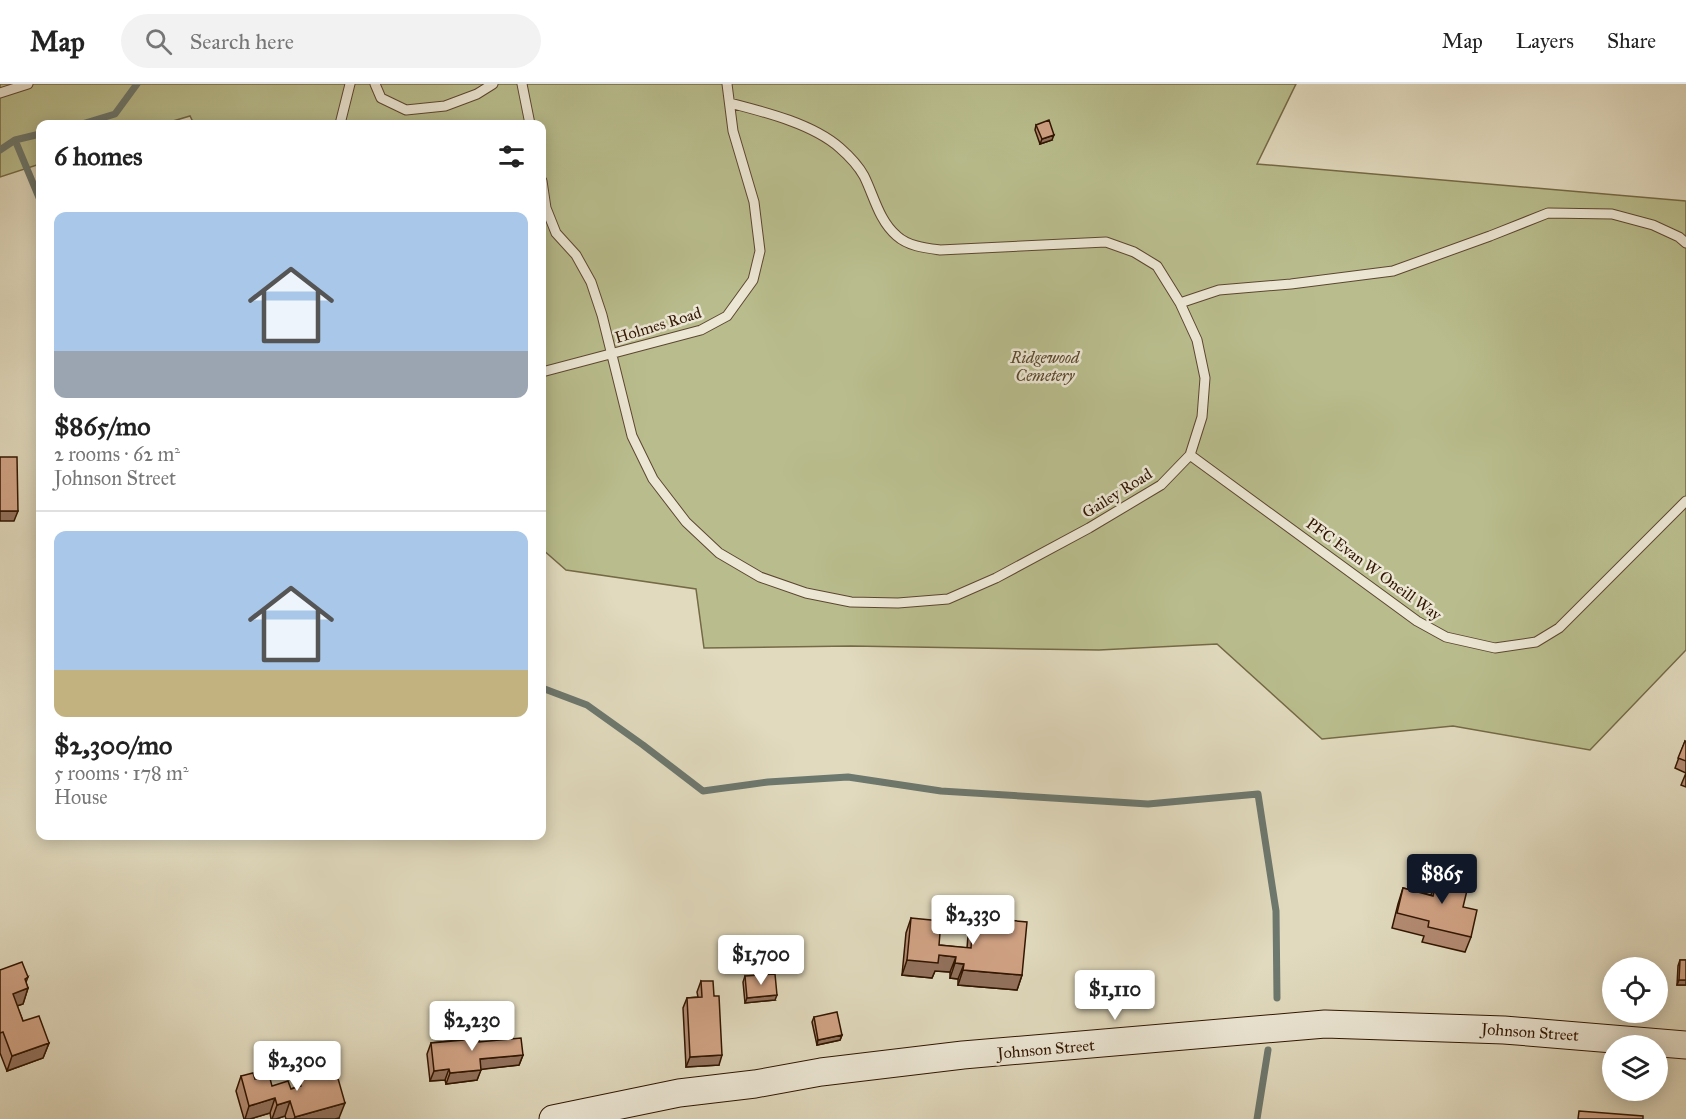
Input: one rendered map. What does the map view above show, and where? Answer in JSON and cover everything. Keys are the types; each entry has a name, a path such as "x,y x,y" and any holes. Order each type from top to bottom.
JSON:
{"street":[{"name":"Johnson Street","path":"553,1119 679,1093 755,1084 820,1072 963,1055 1325,1024 1504,1030 1686,1045"}],"lane":[{"path":"0,93 28,84"},
{"path":"341,120 350,84"},
{"path":"375,84 381,98 406,110 445,106 493,84"},
{"path":"522,84 529,120"},
{"name":"Holmes Road","path":"546,208 556,233 576,255 591,282 612,355 702,330 727,316 753,280 760,251 754,202 733,131 727,84"},
{"name":"Gailey Road","path":"612,355 632,436 653,479 686,522 719,553 760,577 806,593 851,602 898,603 948,599 996,578 1089,528 1161,485 1190,455 1202,417 1205,378 1197,340 1180,303 1157,266 1134,252 1106,242 940,250 920,248 897,236 878,211 863,174 839,148 813,131 769,113 730,103"},
{"path":"1180,303 1219,290 1291,284 1393,271 1548,213 1612,214 1653,225 1679,237 1686,243"},
{"path":"546,371 612,355"},
{"name":"PFC Evan W Oneill Way","path":"1190,455 1417,621 1446,637 1495,648 1536,642 1559,628 1686,501"}],"green space":[{"name":"Ridgewood Cemetery","path":"0,84 1296,84 1257,164 1686,201 1686,650 1590,750 1453,726 1322,739 1217,644 1099,650 851,646 704,648 696,589 566,570 546,552 546,120 192,120 190,116 176,120 36,120 36,165 0,177"}],"building":[{"path":"1049,120 1054,135 1042,139 1036,125"},
{"path":"0,457 17,457 18,511 0,511"},
{"path":"1686,742 1686,761 1678,758"},
{"path":"1439,871 1470,878 1463,907 1477,910 1471,937 1428,927 1429,921 1397,913 1403,888 1433,896"},
{"path":"911,918 941,921 939,945 971,948 973,921 997,923 997,919 1027,922 1022,975 963,970 964,964 955,963 956,957 939,955 938,963 907,960"},
{"path":"1680,960 1686,960 1686,980 1679,980"},
{"path":"22,962 28,977 25,979 28,988 13,994 23,1021 39,1016 49,1043 12,1056 3,1032 0,1033 0,970"},
{"path":"775,974 777,995 747,998 745,976"},
{"path":"701,981 713,981 714,996 719,996 722,1055 690,1057 687,998 702,997"},
{"path":"837,1012 842,1035 818,1040 814,1017"},
{"path":"478,1027 479,1042 521,1038 523,1055 480,1059 481,1070 450,1073 449,1069 434,1071 431,1043 463,1040 462,1029"},
{"path":"335,1068 345,1103 295,1117 290,1101 277,1105 275,1098 249,1106 241,1076 253,1073 255,1079 269,1075 272,1086 288,1081 291,1089 301,1086 299,1078"},
{"path":"1579,1111 1643,1116 1643,1119 1578,1119"}],"waterway":[{"path":"95,120 115,114 137,84"},
{"path":"0,150 15,140 36,135"},
{"path":"15,140 36,190"},
{"path":"546,690 587,705 703,791 768,782 848,777 941,791 1148,804 1258,794 1276,911 1277,998"},
{"path":"1257,1119 1268,1050"}]}
